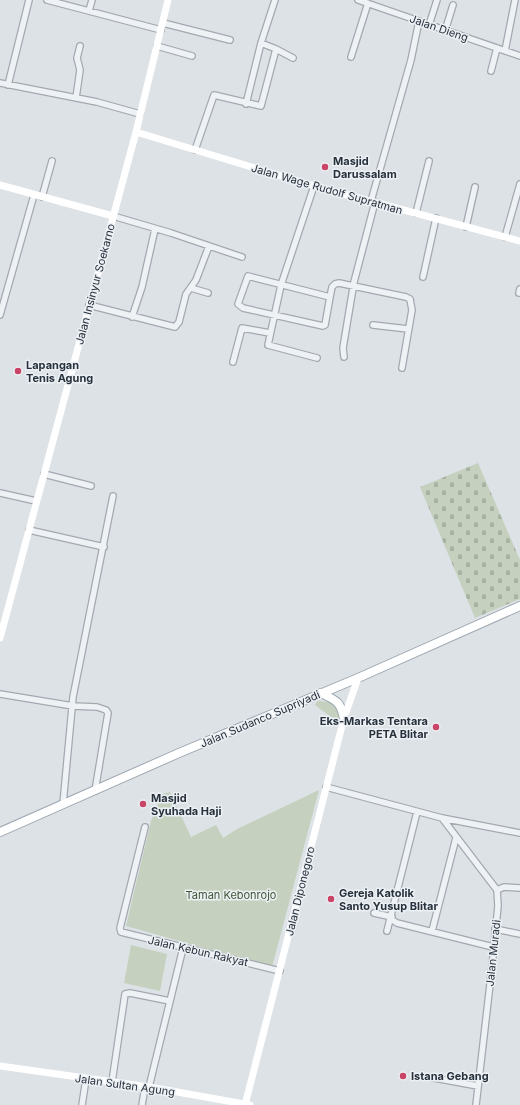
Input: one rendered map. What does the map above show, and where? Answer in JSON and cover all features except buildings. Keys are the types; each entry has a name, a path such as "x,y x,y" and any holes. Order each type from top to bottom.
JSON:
{"main road":[{"name":"Jalan Insinyur Soekarno","path":"0,638 136,132 168,0"},
{"name":"Jalan Wage Rudolf Supratman","path":"136,132 314,186 520,241"},
{"path":"0,185 113,216"},
{"name":"Jalan Sudanco Supriyadi","path":"0,832 136,772 358,678 520,606"},
{"name":"Jalan Diponegoro","path":"247,1105 326,787 344,718 358,678"},
{"path":"321,693 336,700 341,705 344,718"},
{"name":"Jalan Sultan Agung","path":"0,1066 147,1087 247,1105"}],"street":[{"path":"8,85 30,0"},
{"path":"47,0 89,11 230,40"},
{"path":"89,11 92,0"},
{"path":"246,104 261,43 276,0"},
{"name":"Jalan Dieng","path":"358,0 520,56"},
{"path":"429,25 437,0"},
{"path":"505,51 515,0"},
{"path":"351,57 368,4"},
{"path":"445,31 453,5"},
{"path":"344,357 343,348 356,274 373,202 411,60 419,21"},
{"path":"261,43 293,58"},
{"path":"76,98 80,70 77,58 80,46"},
{"path":"157,46 192,56"},
{"path":"491,71 497,48"},
{"path":"195,150 214,95 246,104 261,106 276,50"},
{"path":"0,84 97,102 140,114"},
{"path":"42,197 52,161"},
{"path":"416,213 429,161"},
{"path":"505,237 520,184"},
{"path":"314,186 282,285 268,344 270,346 317,358"},
{"path":"466,227 474,186"},
{"path":"0,315 34,194"},
{"path":"113,216 242,257"},
{"path":"423,277 436,218"},
{"path":"132,317 142,287 155,229"},
{"path":"89,305 175,327 180,322 184,298 198,274 209,246"},
{"path":"330,297 247,276 238,303 239,306 243,308 324,326 330,297 332,287 335,284 354,285 410,299 412,310 402,368"},
{"path":"191,288 208,293"},
{"path":"374,325 408,329"},
{"path":"233,362 242,328 270,333"},
{"path":"44,474 91,486"},
{"path":"0,493 36,501"},
{"path":"64,804 73,706 84,635 104,547 113,496"},
{"path":"28,530 104,547"},
{"path":"0,694 73,706 102,708 106,710 108,713 99,789"},
{"path":"326,787 442,818 520,833"},
{"path":"387,931 417,812"},
{"path":"442,818 497,890 504,887 520,888"},
{"name":"Jalan Kebun Rakyat","path":"145,828 120,928 121,932 124,934 280,971"},
{"path":"432,931 456,838"},
{"name":"Jalan Muradi","path":"476,1105 498,906 497,890"},
{"path":"374,913 391,918 397,923 493,947"},
{"path":"495,929 520,934"},
{"path":"142,1105 158,1054 183,948"},
{"path":"112,1082 125,994 130,992 170,1001"},
{"path":"429,1076 478,1086"},
{"path":"82,1105 86,1078"}],"green space":[{"path":"478,463 520,560 520,599 475,618 420,487"},
{"path":"317,701 338,706 340,713 338,718 331,717 315,705"},
{"name":"Taman Kebonrojo","path":"319,790 272,967 126,926 151,821 162,794 170,792 191,837 216,825 223,838 237,829"},
{"path":"131,945 167,954 160,991 124,983"}],"place":[{"name":"Masjid Darussalam","path":"325,167"},
{"name":"Lapangan Tenis Agung","path":"18,371"},
{"name":"Eks-Markas Tentara PETA Blitar","path":"436,727"},
{"name":"Masjid Syuhada Haji","path":"143,804"},
{"name":"Gereja Katolik Santo Yusup Blitar","path":"331,899"},
{"name":"Istana Gebang","path":"403,1076"}]}
